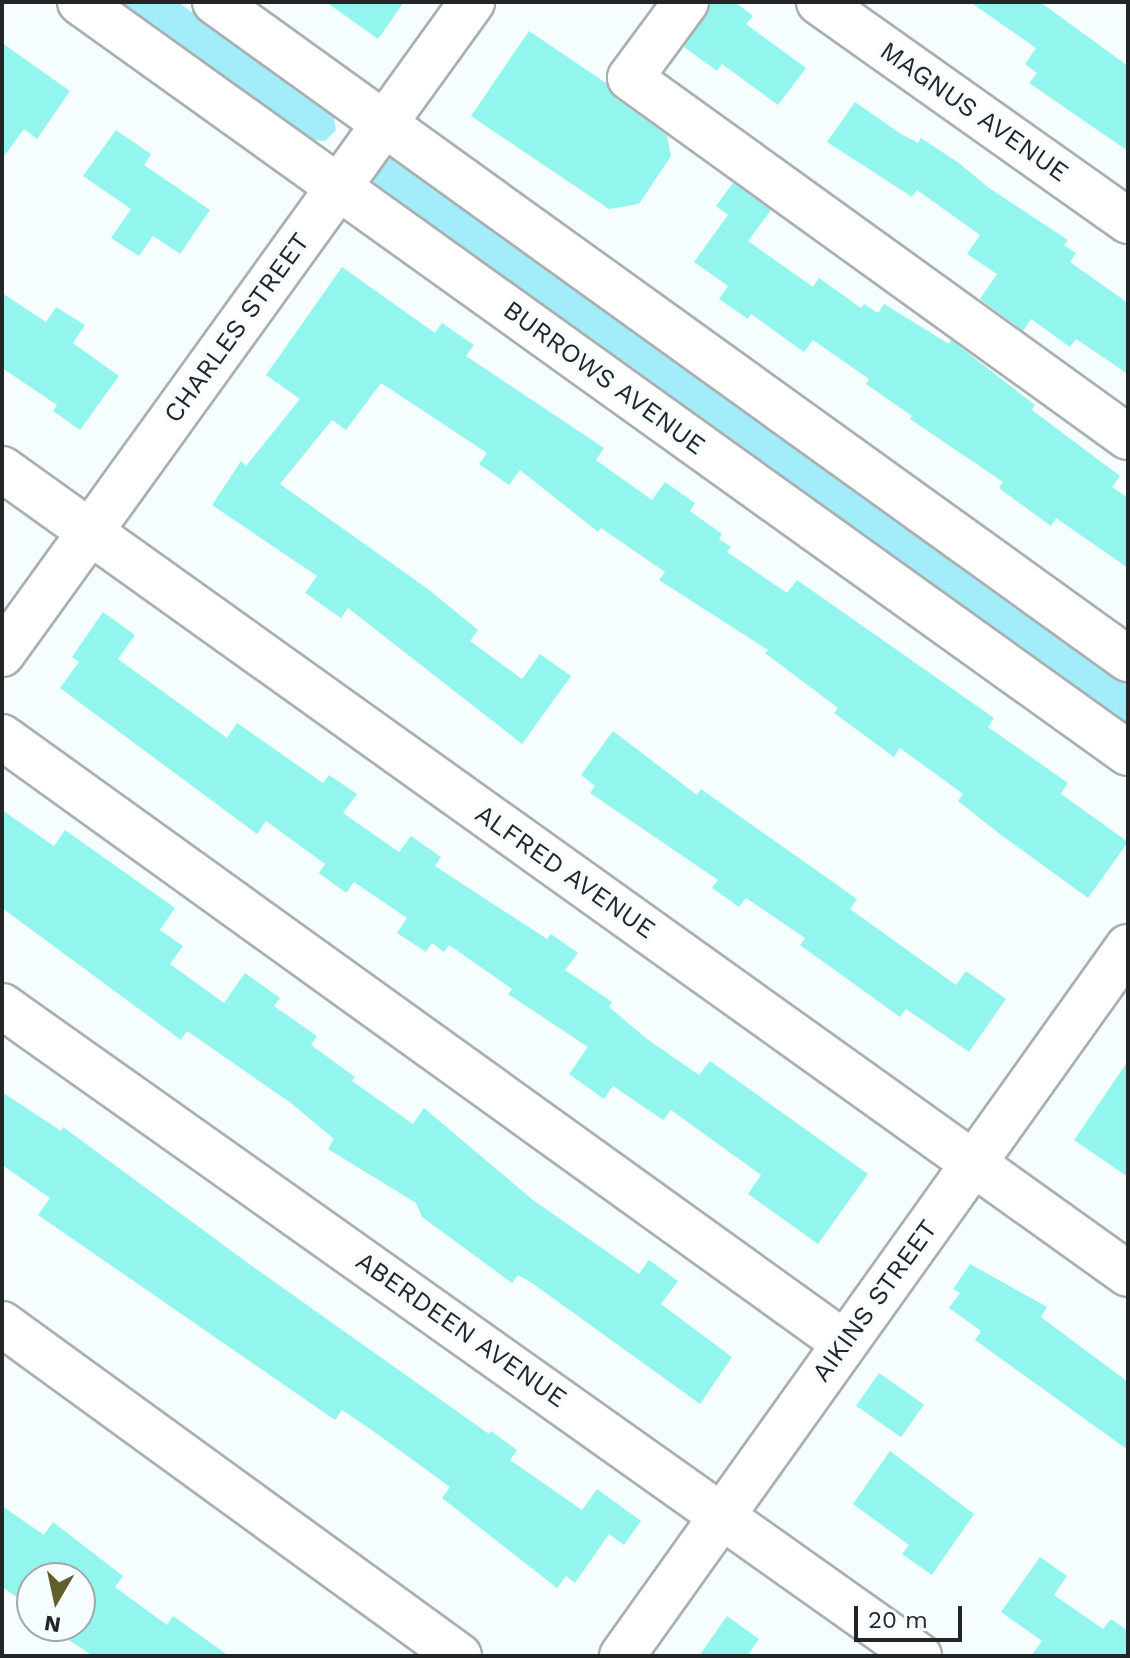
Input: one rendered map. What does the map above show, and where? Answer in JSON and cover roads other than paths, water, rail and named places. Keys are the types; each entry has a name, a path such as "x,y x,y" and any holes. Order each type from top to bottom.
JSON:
{"street":[{"name":"BURROWS AVENUE","path":"80,2 1128,753"},
{"path":"215,2 1128,659"},
{"name":"CHARLES STREET","path":"2,654 472,2"},
{"path":"686,2 630,78 1128,437"},
{"name":"MAGNUS AVENUE","path":"819,2 1128,221"},
{"name":"ALFRED AVENUE","path":"2,469 1128,1274"},
{"path":"2,737 844,1343"},
{"name":"AIKINS STREET","path":"622,1656 1128,947"},
{"name":"ABERDEEN AVENUE","path":"2,1006 919,1656"},
{"path":"2,1324 459,1656"}]}
